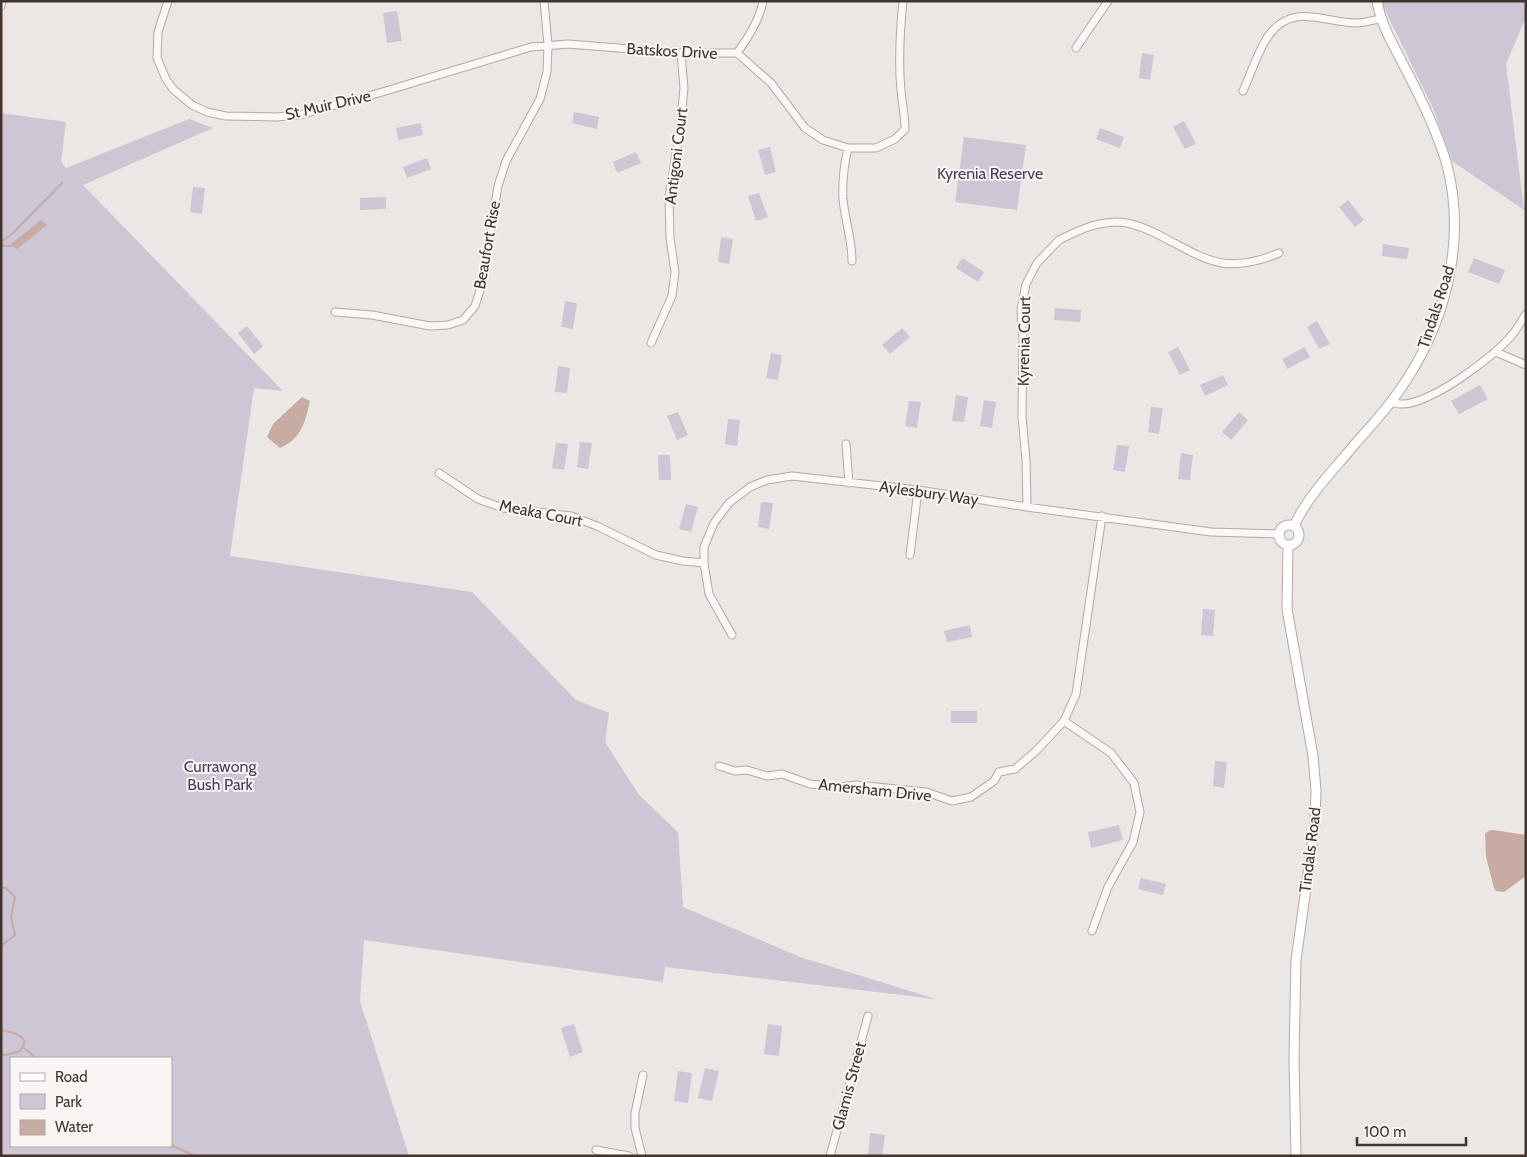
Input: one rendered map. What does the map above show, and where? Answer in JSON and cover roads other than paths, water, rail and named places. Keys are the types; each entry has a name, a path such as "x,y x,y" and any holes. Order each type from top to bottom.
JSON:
{"main road":[{"name":"Tindals Road","path":"1294,526 1299,515 1318,489 1390,402 1417,363 1433,327 1450,278 1455,244 1454,199 1446,164 1432,124 1380,19 1377,1"},
{"path":"1284,526 1294,526 1298,530 1298,540 1294,544 1288,545 1280,540 1279,534 1284,526"},
{"name":"Tindals Road","path":"1288,545 1286,608 1313,756 1316,790 1315,822 1296,960 1294,1058 1296,1156"}],"street":[{"path":"1,6 2,1"},
{"name":"St Muir Drive","path":"168,1 158,32 158,58 166,79 172,89 192,105 207,112 226,116 276,117 300,114 379,93 531,47 548,45"},
{"name":"Beaufort Rise","path":"335,312 372,314 430,326 448,325 463,320 476,306 498,186 506,162 540,99 547,72 548,45 544,1"},
{"name":"Batskos Drive","path":"548,45 568,44 681,53 737,53 756,22 762,10 763,1"},
{"path":"737,53 771,83 804,128 823,140 848,148 876,148 895,139 905,129 899,37 903,1"},
{"path":"1076,48 1108,1"},
{"path":"1243,91 1268,36 1278,25 1292,18 1306,15 1358,24 1380,19"},
{"name":"Antigoni Court","path":"651,343 672,296 675,272 670,238 669,197 680,129 684,88 681,53"},
{"path":"848,148 844,170 844,200 852,249 852,262"},
{"name":"Kyrenia Court","path":"1027,507 1026,460 1022,416 1023,340 1021,310 1026,284 1037,263 1055,244 1090,225 1119,222 1144,228 1211,262 1234,265 1259,261 1279,253"},
{"path":"1390,402 1402,405 1424,399 1476,368 1512,336 1526,314"},
{"path":"1496,352 1526,365"},
{"path":"846,444 848,483"},
{"name":"Meaka Court","path":"439,473 478,499 503,508 571,516 598,526 656,555 704,563"},
{"name":"Aylesbury Way","path":"732,635 709,594 704,563 704,547 714,523 730,503 750,487 767,480 792,476 918,490 1211,532 1279,534"},
{"path":"910,555 918,490"},
{"name":"Amersham Drive","path":"719,766 735,772 747,770 767,776 782,774 810,784 926,792 952,801 971,797 994,781 999,772 1015,769 1036,751 1064,721 1076,694 1102,516"},
{"path":"1064,721 1111,753 1134,783 1140,812 1133,842 1108,887 1092,931"},
{"name":"Glamis Street","path":"830,1156 868,1016"},
{"path":"642,1156 635,1128 635,1113 643,1074"},
{"path":"596,1150 630,1156"}],"water":[{"path":"41,220 47,225 17,249 11,244"},
{"path":"302,397 310,401 304,423 293,440 280,448 267,437 273,424"},
{"path":"1493,830 1526,835 1526,876 1504,892 1496,891 1494,888 1486,857 1485,834"}],"waterway":[{"path":"1,242 13,233 62,183"},
{"path":"1,246 14,246"},
{"path":"1,887 6,888 15,897 11,917 15,935 1,946"},
{"path":"1,1030 18,1035 25,1042 20,1051 6,1055 1,1054"},
{"path":"23,1047 35,1057"},
{"path":"172,1145 195,1156"}],"park label":[{"name":"Kyrenia Reserve","path":"990,173"},
{"name":"Currawong Bush Park","path":"220,775"}]}
